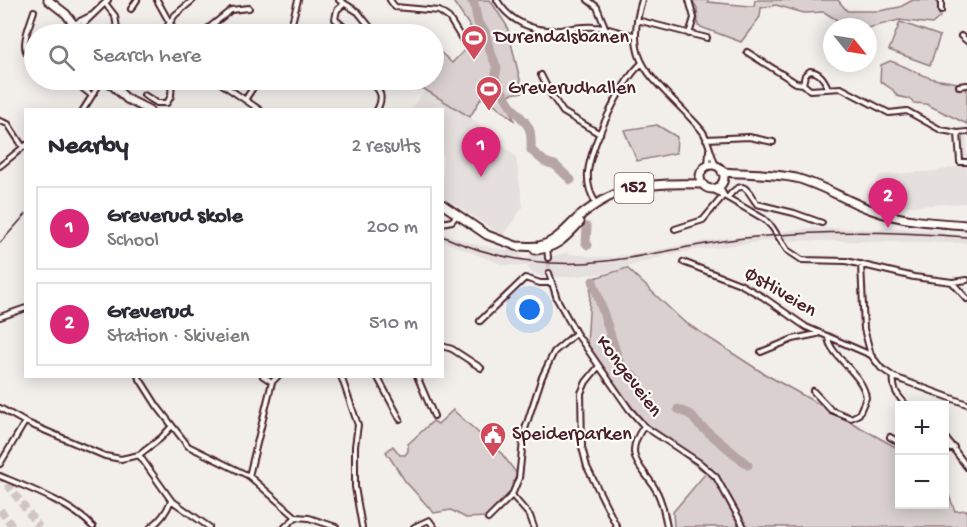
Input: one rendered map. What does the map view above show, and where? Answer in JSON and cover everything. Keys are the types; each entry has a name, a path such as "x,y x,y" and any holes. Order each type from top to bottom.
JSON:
{"main road":[{"path":"48,0 62,10 74,24"},
{"path":"117,90 127,99 145,108"},
{"path":"703,184 701,176 703,170 712,166 719,182"},
{"name":"152","path":"444,205 487,235 516,246 547,246 588,210 612,195 630,189 719,182 745,174 771,174 796,178 872,210 895,217 967,225"},
{"name":"152","path":"685,183 701,176"}],"street":[{"path":"130,9 137,0"},
{"path":"157,0 169,22 193,0"},
{"path":"292,24 298,0"},
{"path":"339,0 358,12 368,24"},
{"path":"390,0 395,7 433,10 444,14 465,44"},
{"path":"497,0 514,19 542,30 605,27 635,36"},
{"path":"588,0 597,7 605,27"},
{"path":"642,0 635,36 637,54 641,64 700,128 706,139 712,166"},
{"path":"689,0 694,18 689,34"},
{"path":"941,0 941,11"},
{"path":"83,24 107,2 115,16 116,24"},
{"path":"341,24 335,19 335,15 344,4"},
{"path":"214,24 231,10 249,8"},
{"path":"30,24 34,10"},
{"path":"637,20 707,38"},
{"path":"961,36 967,41"},
{"path":"747,52 810,90 828,88 846,90 889,113 908,111 941,130 967,132"},
{"path":"597,204 591,194 588,176 600,134 609,111 641,64"},
{"path":"802,84 805,75 815,72 824,80 828,88"},
{"path":"541,75 563,112 600,134"},
{"path":"959,86 967,85"},
{"path":"85,90 92,95"},
{"path":"83,108 95,90"},
{"path":"144,95 157,103 167,103 171,90"},
{"path":"230,90 257,108"},
{"path":"245,100 252,90"},
{"path":"378,108 381,102 379,90"},
{"path":"0,121 8,124 24,146 0,166"},
{"path":"958,133 960,162 967,162"},
{"path":"706,139 749,137 772,142"},
{"path":"709,149 712,166"},
{"path":"719,182 726,196 768,223 783,246 796,258 810,261 846,261 914,277 952,282 967,280"},
{"path":"719,182 726,196"},
{"path":"675,229 703,220 726,196 737,189 747,188 757,204 822,223"},
{"path":"444,223 455,213"},
{"path":"547,246 548,258"},
{"name":"Østliveien","path":"683,262 752,290 799,323 872,355 880,368 894,377 967,404"},
{"path":"861,264 864,329 872,355"},
{"name":"Kongeveien","path":"549,273 557,299 576,333 629,409 644,426 700,463 716,477 744,527"},
{"path":"480,321 524,279 529,278 540,284 552,283"},
{"path":"952,282 967,299"},
{"path":"0,317 24,309"},
{"path":"488,519 512,495 519,478 524,432 543,376 554,352 576,333"},
{"path":"761,352 793,339 819,333"},
{"name":"Østliveien","path":"813,391 831,410 851,418 858,414 866,398 864,387 831,347 828,337"},
{"path":"444,347 452,349 481,368"},
{"path":"599,366 586,382 581,393 582,447 587,467 617,527"},
{"path":"894,377 893,385 896,393 903,401"},
{"path":"140,378 172,426 193,449 249,476 296,517 309,518 336,527"},
{"path":"266,378 272,382"},
{"path":"249,476 272,382 276,378"},
{"path":"342,378 358,425 355,446 355,487 362,527"},
{"path":"378,378 400,419"},
{"path":"418,378 434,416"},
{"path":"0,408 25,422 111,458 129,458 139,455 172,426"},
{"path":"0,464 25,422"},
{"path":"644,426 634,443 633,455 659,495 667,527"},
{"path":"890,437 895,440"},
{"path":"949,441 967,467"},
{"path":"949,449 954,447"},
{"path":"139,455 171,500 209,527"},
{"path":"0,476 56,502 81,516 93,527"},
{"path":"512,495 530,516 534,527"},
{"path":"151,527 168,509 171,500"},
{"path":"285,527 296,517"},
{"path":"414,527 429,520 434,527"}],"shaded area":[{"path":"452,0 490,0 507,26 523,92 506,95 514,120 483,95 470,117 425,90 444,90 444,55 452,63 477,37"},
{"path":"692,0 754,6 755,0 838,0 847,11 879,11 900,7 913,0 935,0 940,17 932,24 899,20 877,26 877,18 834,18 824,12 804,13 776,5 761,8 760,17 741,42 698,26 697,8"},
{"path":"900,22 940,36 930,65 889,50"},
{"path":"890,61 928,77 955,82 967,87 967,124 926,104 914,103 910,99 897,96 893,90 880,81 881,65"},
{"path":"425,90 470,117 516,157 523,207 503,236 444,198 444,108 412,108"},
{"path":"657,125 677,137 676,153 637,161 624,130"},
{"path":"958,137 967,137 967,203 894,205 879,202 870,197 879,175 937,171 960,166"},
{"path":"881,227 944,231 944,234 967,235 967,243 774,240 667,255 606,273 567,277 546,274 544,277 531,272 527,266 503,265 444,241 444,234 480,246 514,251 527,260 531,254 535,253 545,258 565,253 614,257 724,238 814,228 880,229"},
{"path":"627,268 683,321 763,373 895,447 895,509 949,509 949,495 955,511 967,510 967,527 747,527 740,516 737,527 674,527 673,512 706,473 652,435 587,346 591,279"},
{"path":"453,410 502,454 517,474 510,492 487,517 466,518 451,510 434,513 405,481 386,452 393,446 400,455 405,455 408,451 408,444 433,421 438,424"}],"waterway":[{"path":"471,0 474,3 478,23 485,31 497,68 495,79 510,105 528,126 531,135 531,150 545,162 555,165 571,180"},
{"path":"587,227 586,243 588,245"},
{"path":"593,281 620,364 639,381 640,389 647,397"},
{"path":"678,409 691,415 697,423 748,465"}],"tunnel":[{"path":"548,258 549,273"},
{"path":"0,474 39,527"},
{"path":"0,510 13,527"}],"railway":[{"path":"0,243 24,216"},
{"path":"444,237 502,256 564,263 624,259 727,240 773,235 856,232 967,237"}],"place":[{"name":"Durendalsbanen","path":"474,61"},
{"name":"Greverudhallen","path":"489,112"},
{"name":"Greverud skole","path":"481,177"},
{"name":"Greverud","path":"888,228"},
{"name":"Speiderparken","path":"493,458"}]}
